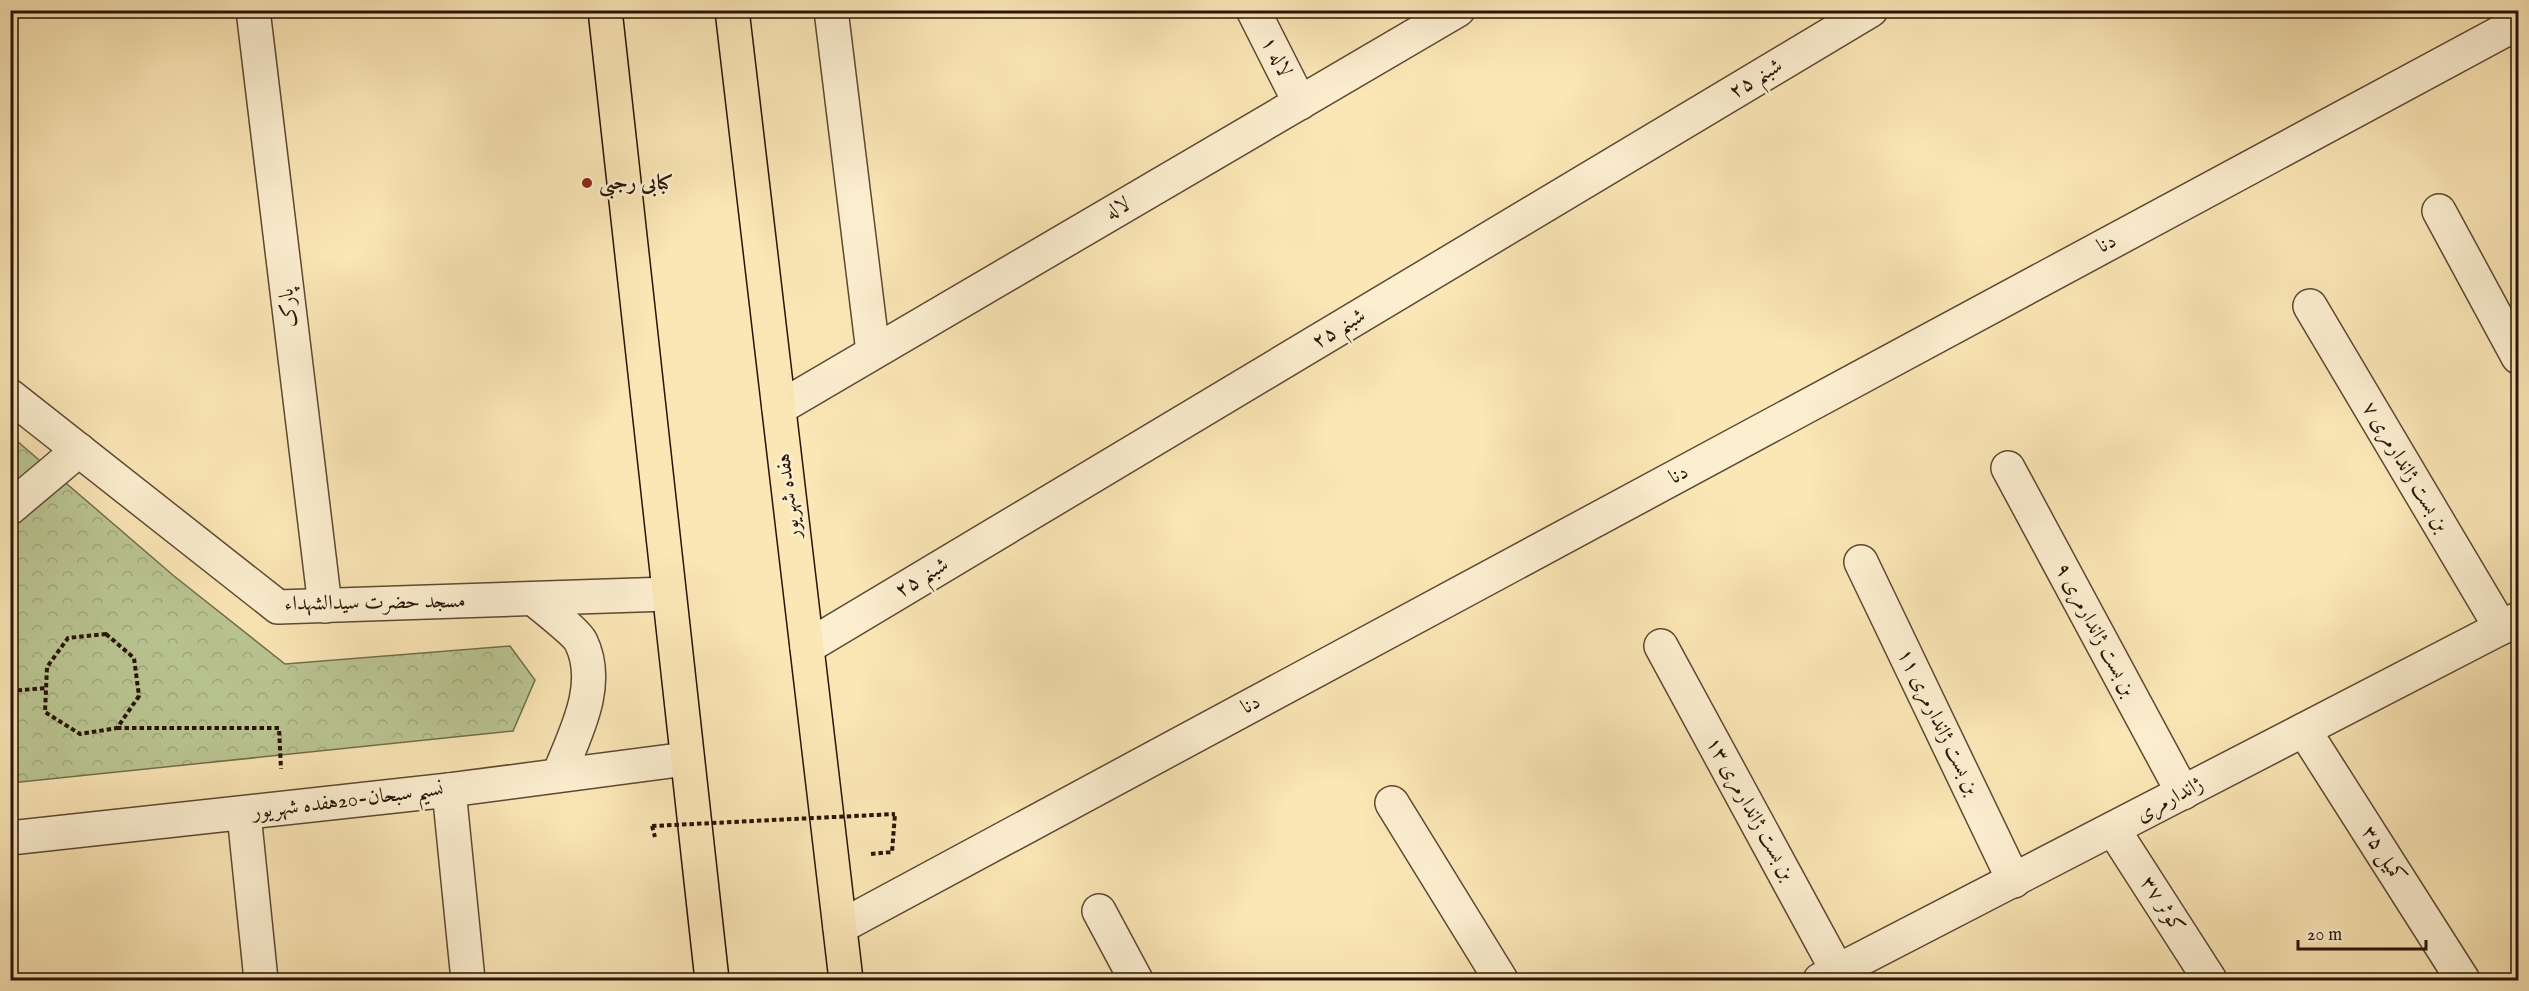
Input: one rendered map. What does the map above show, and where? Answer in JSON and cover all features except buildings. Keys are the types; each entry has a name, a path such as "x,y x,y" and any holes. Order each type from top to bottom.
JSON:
{"main road":[{"path":"605,10 712,981"},
{"name":"هفده شهریور","path":"732,10 846,981"}],"street":[{"name":"پارک","path":"253,10 325,606"},
{"path":"831,10 873,352"},
{"name":"لاله ۱","path":"1253,10 1300,103"},
{"name":"لاله","path":"779,408 1458,10"},
{"name":"شبنم ۲۵","path":"807,647 1871,10"},
{"name":"دنا","path":"840,927 2518,23"},
{"path":"2439,211 2518,357"},
{"name":"بن بست ژاندارمری ۷","path":"2310,306 2510,624"},
{"name":"مسجد حضرت سیدالشهداء","path":"10,396 278,608 668,594"},
{"path":"10,508 79,450"},
{"name":"بن بست ژاندارمری ۹","path":"2008,468 2183,793"},
{"name":"بن بست ژاندارمری ۱۱","path":"1862,562 2014,881"},
{"path":"534,599 581,640 589,670 585,708 560,774"},
{"name":"ژاندارمری","path":"1829,976 2510,624"},
{"name":"بن بست ژاندارمری ۱۳","path":"1661,646 1829,976"},
{"name":"کمیل ۳۵","path":"2304,730 2463,981"},
{"name":"نسیم سبحان-20هفده شهریور","path":"10,838 244,814 686,759"},
{"path":"449,790 468,981"},
{"path":"1392,803 1501,981"},
{"path":"244,814 261,981"},
{"name":"کوثر ۳۷","path":"2113,829 2210,981"},
{"path":"1099,911 1136,981"}],"path":[{"path":"117,728 139,696 134,658 106,634 68,638 47,667 45,712 80,734 117,728 279,728 283,809"},
{"path":"10,692 46,688"},
{"path":"652,826 895,814 892,852"}],"green space":[{"path":"10,435 174,576 285,664 510,646 535,680 513,731 11,783"}],"place":[{"name":"کبابی رجبی","path":"587,183"}]}
